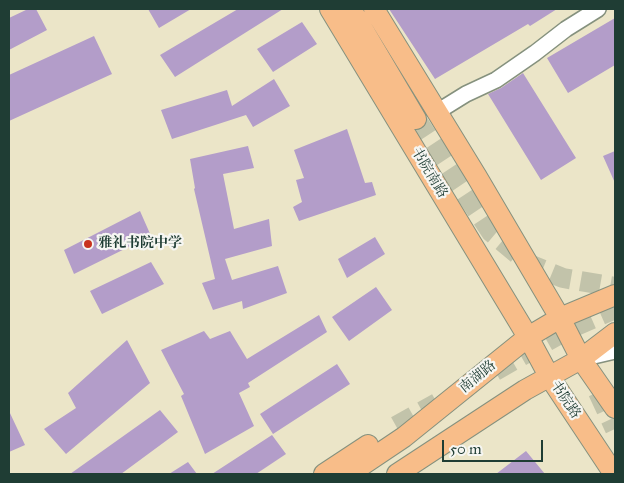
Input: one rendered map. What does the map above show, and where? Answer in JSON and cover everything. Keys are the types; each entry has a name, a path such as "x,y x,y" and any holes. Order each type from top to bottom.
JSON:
{"main road":[{"name":"书院南路","path":"330,9 528,337 549,376"},
{"path":"351,9 416,119"},
{"path":"374,9 477,177 560,318 581,359 615,408"},
{"name":"南湖路","path":"349,474 404,437 528,337 560,318 615,295"},
{"path":"581,359 615,333"},
{"path":"397,474 525,390 581,359 615,343"},
{"name":"书院路","path":"549,376 614,474"},
{"path":"324,474 396,426"}],"street":[{"path":"437,112 466,94 496,80 566,29 598,9"},
{"path":"581,359 615,351"}],"building":[{"path":"28,9 36,9 47,30 9,50 9,18"},
{"path":"148,9 191,9 159,28"},
{"path":"238,9 283,9 175,77 160,55"},
{"path":"389,9 557,9 435,79"},
{"path":"615,18 615,65 568,93 547,58"},
{"path":"302,22 317,44 273,72 257,49"},
{"path":"94,36 112,74 9,121 9,75"},
{"path":"523,73 576,158 541,180 488,94 501,88"},
{"path":"274,79 290,106 253,127 246,115 172,139 161,110 227,90 232,106"},
{"path":"347,129 365,183 372,182 376,195 299,221 293,207 302,202 296,180 304,178 294,150"},
{"path":"248,146 254,168 223,174 234,229 269,219 272,246 225,259 232,280 278,266 287,293 243,309 242,301 213,310 202,283 215,279 194,189 190,159"},
{"path":"615,151 615,183 603,156"},
{"path":"140,211 151,236 74,274 64,250"},
{"path":"375,237 385,254 347,278 338,259"},
{"path":"151,262 164,284 102,314 90,291"},
{"path":"376,287 392,310 349,341 332,317"},
{"path":"319,315 327,332 248,383 250,387 239,393 254,426 205,454 181,396 184,394 161,350 204,331 210,339 230,331 247,359"},
{"path":"127,340 150,383 66,454 44,429 76,408 68,393"},
{"path":"337,364 350,384 273,434 260,414"},
{"path":"160,410 178,432 121,474 70,474"},
{"path":"9,411 25,445 9,452"},
{"path":"272,435 286,454 256,474 212,474"},
{"path":"526,451 545,474 496,474"},
{"path":"188,462 197,474 169,474"}],"tunnel":[{"path":"416,119 491,232 529,264 563,278 615,287"},
{"path":"495,371 569,329 615,309"},
{"path":"598,392 615,429"},
{"path":"396,426 437,403"}],"place":[{"name":"雅礼书院中学","path":"88,244"}]}
